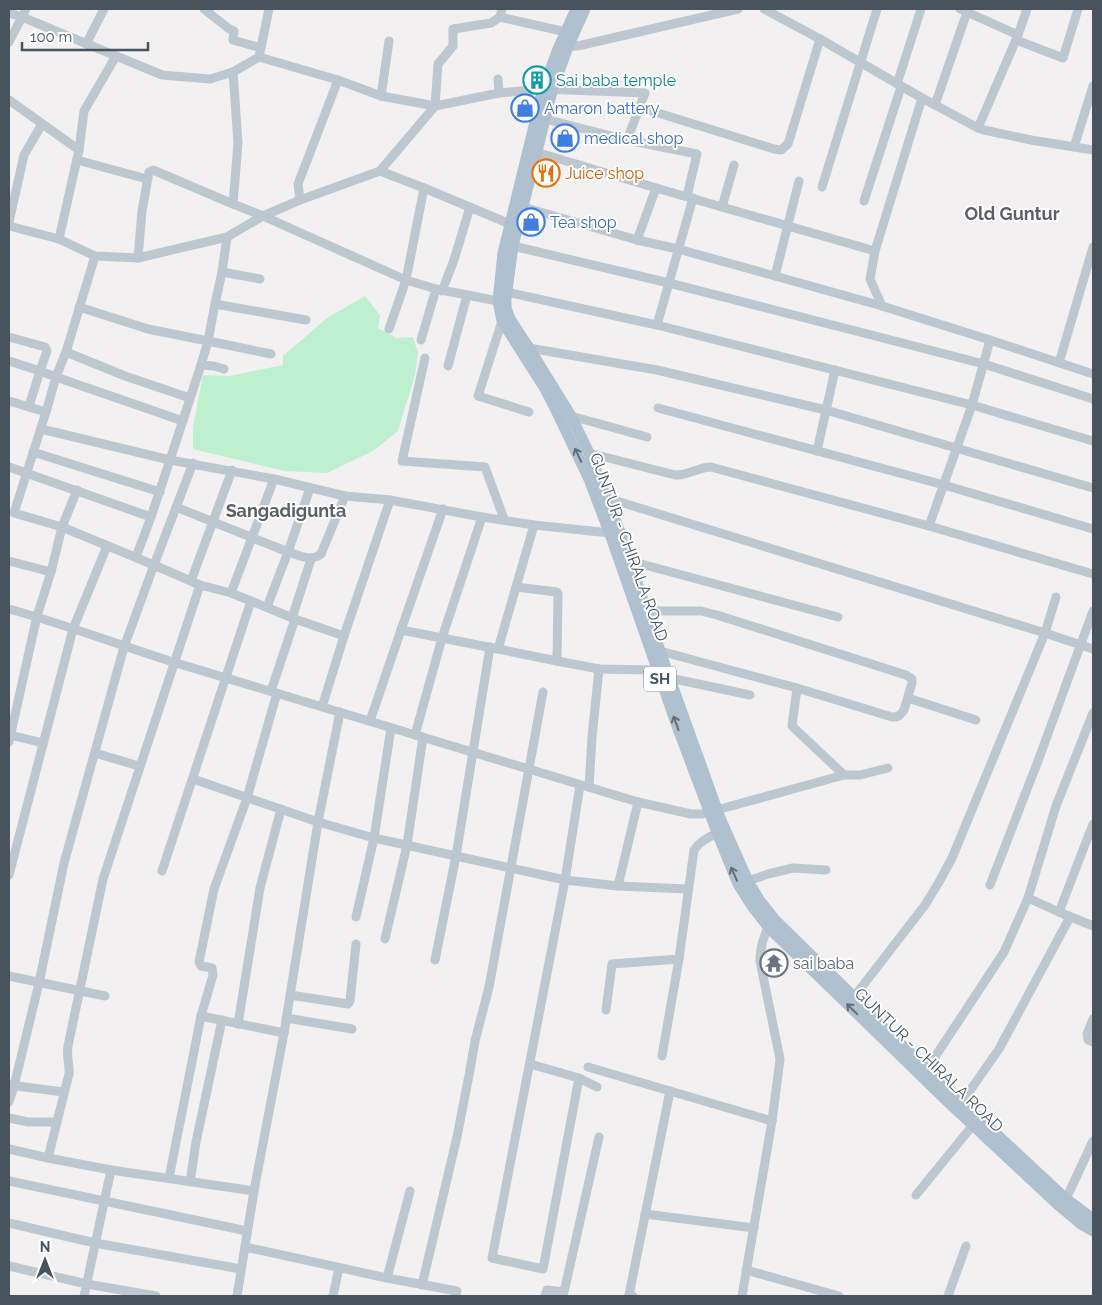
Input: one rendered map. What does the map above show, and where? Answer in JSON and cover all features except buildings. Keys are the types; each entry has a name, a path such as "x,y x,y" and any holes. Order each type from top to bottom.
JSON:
{"main road":[{"name":"GUNTUR - CHIRALA ROAD","path":"563,48 566,32 576,9"},
{"name":"GUNTUR - CHIRALA ROAD","path":"585,9 563,48 548,89 510,224 503,253 502,321 544,387 566,428 589,479 610,532 657,670 713,811 771,924 854,997 927,1069 1066,1199 1093,1219"},
{"name":"GUNTUR - CHIRALA ROAD","path":"548,89 544,119 501,294 510,319 572,416 589,453 630,561 670,678 713,811 717,833 742,890 752,906 973,1125 1056,1203 1093,1232"}],"street":[{"path":"86,44 104,9"},
{"path":"204,9 228,28 234,30 233,40 260,53 382,96 435,106 498,93 548,89 645,93 627,140"},
{"path":"9,13 24,13 86,44 162,75 210,79 233,72 260,53 269,9"},
{"path":"563,48 720,10 738,9"},
{"path":"764,9 978,128 1031,140 1093,150"},
{"path":"822,187 877,9"},
{"path":"864,202 922,9"},
{"path":"978,128 1027,9"},
{"path":"934,105 964,10 1064,58 1078,9"},
{"path":"9,42 24,13"},
{"path":"42,124 24,155 9,224 59,239 95,256 138,258 228,237 263,216 300,200 380,171 435,106 438,64 453,46 453,29 491,23 501,13 566,32"},
{"path":"640,107 781,150 788,144 820,39"},
{"path":"382,96 389,41"},
{"path":"59,239 79,150 84,111 116,56"},
{"path":"233,72 238,144 233,204"},
{"path":"498,79 498,93"},
{"path":"300,200 298,184 338,80"},
{"path":"1074,147 1093,86"},
{"path":"882,306 870,278 875,250 922,98"},
{"path":"9,100 79,150"},
{"path":"544,119 627,140 697,154 690,197 678,249 657,325"},
{"path":"536,152 875,250"},
{"path":"77,160 147,179"},
{"path":"722,207 734,166"},
{"path":"138,258 139,232 147,179 149,172 153,170 263,216 406,280 439,290 467,295 501,294 657,325 972,405 1093,441"},
{"path":"380,171 510,224"},
{"path":"775,276 799,181"},
{"path":"389,329 406,280 424,188"},
{"path":"637,240 656,188"},
{"path":"421,340 439,290 454,260 470,207"},
{"path":"523,207 637,240 678,249 882,306 1093,374"},
{"path":"136,557 160,492 208,341 228,237"},
{"path":"513,246 669,283 984,364 1093,399"},
{"path":"1059,364 1093,247"},
{"path":"95,256 27,473 12,512 62,527 196,583 231,593 293,619 344,636"},
{"path":"222,272 260,278"},
{"path":"448,366 467,295"},
{"path":"216,304 306,320"},
{"path":"79,307 148,329 271,354"},
{"path":"502,321 478,396 528,412"},
{"path":"9,337 45,347 46,349 29,406"},
{"path":"929,526 958,448 990,340"},
{"path":"530,348 657,370 826,410 1093,488"},
{"path":"66,352 125,376 190,398"},
{"path":"425,358 402,461 485,467 504,520"},
{"path":"9,361 183,422"},
{"path":"200,365 224,369"},
{"path":"817,451 835,370"},
{"path":"9,401 46,412"},
{"path":"658,408 944,485 1093,530"},
{"path":"572,416 647,436"},
{"path":"41,429 170,460 232,470 345,496 390,500 534,525 610,532"},
{"path":"33,452 160,492"},
{"path":"589,453 675,475 684,475 699,468 711,467 929,526 1093,574"},
{"path":"9,1102 11,1086 39,983 64,863 124,647 193,463"},
{"path":"9,467 151,517"},
{"path":"48,1158 70,1070 67,1054 68,1046 103,879 174,662 213,522 232,470"},
{"path":"231,593 274,479"},
{"path":"267,607 310,488"},
{"path":"43,743 10,739 37,616 51,572 62,527 77,490"},
{"path":"176,507 288,552 312,559 321,554 345,496"},
{"path":"607,498 1093,649"},
{"path":"322,707 390,500"},
{"path":"370,722 443,509"},
{"path":"385,939 407,845 419,736 442,638 482,517"},
{"path":"435,960 494,648 516,587 534,525"},
{"path":"9,875 73,629 107,546"},
{"path":"169,1178 200,1016 213,971 212,968 199,964 199,958 215,887 247,798 293,619 312,559"},
{"path":"9,561 51,572"},
{"path":"630,561 838,617"},
{"path":"516,587 557,592 556,661"},
{"path":"854,997 925,905 952,858 1044,633 1056,597"},
{"path":"162,871 251,601"},
{"path":"9,609 37,616 124,647 370,722 638,802 691,814 713,811 844,775 860,775 888,768"},
{"path":"646,611 688,610 707,612 906,675 912,679 912,683 901,714 898,717 892,717 797,688 660,651"},
{"path":"990,885 1093,611"},
{"path":"401,630 599,670 657,670"},
{"path":"579,1078 543,1269 492,1258 585,786 599,670"},
{"path":"670,678 750,695"},
{"path":"797,688 792,726 844,775"},
{"path":"422,1285 457,1138 475,1041 488,990 543,692"},
{"path":"908,698 976,720"},
{"path":"247,1296 237,1295 244,1247 284,1033 318,822 340,712"},
{"path":"927,1069 1004,952 1028,898 1048,828 1093,713"},
{"path":"356,918 374,838 391,728"},
{"path":"95,753 139,766"},
{"path":"193,779 318,822 374,838 565,880 618,886 688,889"},
{"path":"618,886 638,802"},
{"path":"238,1024 258,900 281,809"},
{"path":"1059,912 1093,824"},
{"path":"662,1056 679,959 694,850 702,841 717,833"},
{"path":"748,881 793,868 826,870"},
{"path":"1028,898 1093,926"},
{"path":"962,1102 999,1049 1070,917"},
{"path":"742,1296 772,1121 780,1059 760,960 761,950 771,924"},
{"path":"290,995 348,1004 350,1001 356,944"},
{"path":"606,1010 612,964 679,959"},
{"path":"9,976 105,996"},
{"path":"200,1016 284,1033"},
{"path":"286,1018 352,1029"},
{"path":"1093,1019 1087,1034 1088,1040 1093,1042"},
{"path":"190,1182 198,1133 222,1020"},
{"path":"530,1064 579,1078 596,1087"},
{"path":"588,1067 772,1121"},
{"path":"11,1086 64,1092"},
{"path":"633,1296 629,1295 670,1091"},
{"path":"9,1118 28,1122 57,1122"},
{"path":"916,1195 973,1125"},
{"path":"545,1296 547,1290 564,1292 599,1137"},
{"path":"1066,1199 1093,1141"},
{"path":"9,1148 48,1158 111,1170 254,1191"},
{"path":"84,1296 111,1170"},
{"path":"9,1181 247,1231"},
{"path":"387,1278 410,1191"},
{"path":"645,1214 754,1228"},
{"path":"9,1223 96,1243 241,1269"},
{"path":"948,1296 966,1246"},
{"path":"244,1247 457,1291 455,1296"},
{"path":"9,1266 87,1284 156,1296"},
{"path":"333,1296 339,1268"},
{"path":"746,1270 839,1296"}],"green space":[{"path":"365,296 380,315 378,328 397,338 413,337 418,353 415,375 398,431 373,451 327,473 284,471 193,449 193,427 203,375 230,376 283,365 283,356 327,318"}],"place":[{"name":"Sai baba temple","path":"537,80"},
{"name":"Amaron battery","path":"525,108"},
{"name":"medical shop","path":"565,138"},
{"name":"Juice shop","path":"546,173"},
{"name":"Tea shop","path":"531,222"},
{"name":"sai baba","path":"774,963"}],"district":[{"name":"Old Guntur","path":"1012,213"},
{"name":"Sangadigunta","path":"286,510"}]}
